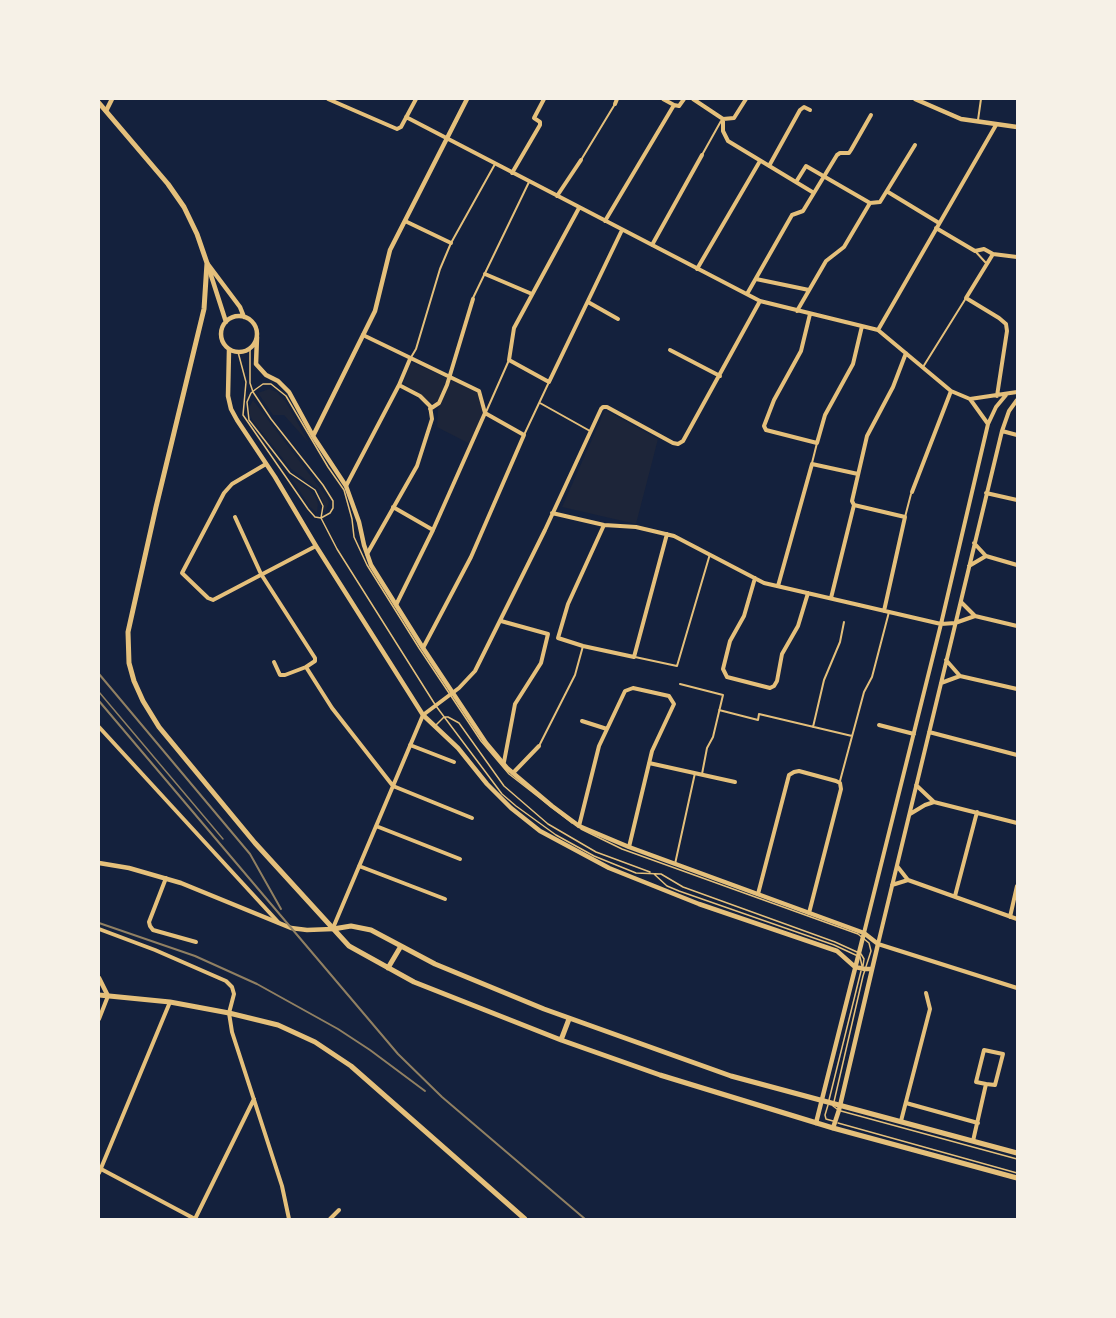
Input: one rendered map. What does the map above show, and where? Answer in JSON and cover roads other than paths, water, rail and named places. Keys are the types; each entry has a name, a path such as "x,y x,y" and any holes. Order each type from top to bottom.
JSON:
{"main road":[{"path":"99,103 168,183 184,207 207,263 204,309 128,632 129,663 143,701 170,741 255,843 349,946 414,982 561,1040 660,1075 816,1123 834,1125 1017,1178"},
{"path":"333,929 351,926 364,927 435,964 569,1019 731,1076 1017,1153"},
{"path":"388,968 401,945"},
{"path":"99,995 170,1002 229,1013 286,1028 315,1042 351,1066 525,1219"},
{"path":"561,1040 569,1019"}],"street":[{"path":"106,111 112,99"},
{"path":"328,99 398,129 417,99"},
{"path":"313,436 375,311 390,250 467,99"},
{"path":"512,173 540,124 534,118 544,99"},
{"path":"663,99 676,106"},
{"path":"605,221 676,106 684,99"},
{"path":"693,99 723,119 734,118 746,99"},
{"path":"915,99 961,119 1017,127"},
{"path":"928,106 929,99"},
{"path":"978,122 981,99"},
{"path":"557,196 616,101"},
{"path":"769,166 800,110 804,107 810,111"},
{"path":"747,294 792,215 803,212 837,155 849,153 852,150 871,115"},
{"path":"406,117 760,301 878,330 951,391 970,399 1017,392"},
{"path":"652,246 714,131 723,119"},
{"path":"723,119 723,131 728,141 814,193"},
{"path":"878,330 996,125"},
{"path":"796,182 806,166 870,202 880,202 915,145"},
{"path":"697,268 760,161"},
{"path":"346,486 416,349 440,269 451,243 495,164"},
{"path":"430,409 443,397 473,298 529,182"},
{"path":"888,192 939,223"},
{"path":"797,311 826,261 844,247 870,202"},
{"path":"396,605 433,530 509,360 514,328 579,208"},
{"path":"405,221 451,243"},
{"path":"936,228 975,250 986,263"},
{"path":"423,648 471,557 524,435 622,230"},
{"path":"975,250 984,249 993,254 1017,257"},
{"path":"923,367 993,254"},
{"path":"207,263 240,307 244,317 255,326 257,367 289,392 313,436 346,486 371,565 452,694 486,743 513,773 579,826 628,847 809,913 878,944 1017,988"},
{"path":"207,263 226,322"},
{"path":"485,274 532,294"},
{"path":"756,279 809,290"},
{"path":"966,298 1006,324 1007,331 997,396"},
{"path":"99,863 129,868 166,879 300,930 333,929 423,715 452,694 475,671 603,407 678,444 682,441 720,376 760,301"},
{"path":"588,302 618,319"},
{"path":"810,314 801,351 774,400 764,426 766,430 817,442"},
{"path":"244,317 234,317 226,322 221,334 223,343 229,350 238,352 250,349 257,337"},
{"path":"778,586 825,415 853,364 862,326"},
{"path":"363,335 479,391 485,413 524,435"},
{"path":"229,350 229,403 237,420 423,715 458,748 487,784 540,831 609,868 671,894 837,951 855,967 872,969"},
{"path":"670,350 720,376"},
{"path":"831,598 854,505 852,501 867,436 893,387 906,353"},
{"path":"509,360 549,382"},
{"path":"367,554 417,466 429,435 432,419 430,406 420,396 399,385"},
{"path":"884,610 912,492 951,391"},
{"path":"834,1125 833,1104 855,967 941,624 988,424 996,407 1006,394"},
{"path":"970,399 988,424"},
{"path":"816,1123 833,1104 872,969 986,493 1002,431 1009,411 1017,400"},
{"path":"539,403 590,431"},
{"path":"1002,431 1017,435"},
{"path":"266,464 232,484 224,493 182,573 213,600 316,546"},
{"path":"812,464 858,474"},
{"path":"986,493 1017,500"},
{"path":"854,505 905,517"},
{"path":"393,507 433,530"},
{"path":"552,513 604,525 636,527 667,534 686,541 755,578 778,586 941,624 955,623 975,616"},
{"path":"235,517 261,574 315,658 315,661 306,667 285,675 280,675 274,662"},
{"path":"604,525 568,604 558,638 584,646 677,666 710,554"},
{"path":"634,657 667,534"},
{"path":"974,543 986,556 1017,565"},
{"path":"969,566 986,556"},
{"path":"755,578 744,616 729,641 723,669 727,677 770,688 774,686 782,654 798,626 808,593"},
{"path":"960,602 975,616 1017,626"},
{"path":"809,913 864,692 872,677 890,612"},
{"path":"501,621 548,634 541,663 516,704 504,762"},
{"path":"813,727 824,680 840,642 844,622"},
{"path":"513,773 540,746 575,675 584,646"},
{"path":"946,660 960,676"},
{"path":"306,667 332,708 393,786 472,818"},
{"path":"941,683 960,676 1017,689"},
{"path":"680,684 723,695 713,737 707,748 702,774"},
{"path":"579,826 599,746 625,691 628,688 669,696 673,699 674,704 652,751 628,847"},
{"path":"719,711 758,720 759,714 853,736"},
{"path":"582,722 607,729"},
{"path":"879,725 914,734"},
{"path":"99,727 279,923"},
{"path":"929,732 1017,755"},
{"path":"410,745 454,762"},
{"path":"649,763 735,782"},
{"path":"757,895 789,775 794,772 840,783"},
{"path":"675,864 695,773"},
{"path":"916,785 934,802 1017,823"},
{"path":"909,814 934,802"},
{"path":"954,896 977,812"},
{"path":"376,826 460,859"},
{"path":"360,866 445,899"},
{"path":"897,866 908,880 1017,920"},
{"path":"166,879 149,922 150,926 153,930 196,942"},
{"path":"892,885 908,880"},
{"path":"1010,917 1017,886"},
{"path":"99,929 156,950 226,981 232,987 234,994 229,1013 232,1032 285,1196 289,1219"},
{"path":"99,978 108,996 99,1019"},
{"path":"901,1121 930,1009 926,993"},
{"path":"170,1002 100,1171 195,1219 254,1099"},
{"path":"984,1050 1003,1054 995,1085 986,1084 976,1082 984,1050"},
{"path":"972,1142 986,1084"},
{"path":"906,1103 978,1123"},
{"path":"330,1219 339,1210"}],"lane":[{"path":"238,352 246,382 243,415 308,509 315,517 321,518 330,513 333,501 253,392 250,383 250,349"},
{"path":"833,1104 864,969 871,951 864,936 622,849 582,830 549,808 508,774 481,741 367,565 354,537 344,490 286,396 271,384 263,384 253,392 247,402 249,420 291,472 315,490 323,506 321,518 337,549 436,706 489,777 516,806 562,839 594,856 636,873 661,874 683,887 825,938 864,959 864,969 863,976 833,1104 825,1115 826,1119 834,1125 1017,1173"},
{"path":"436,729 438,722 444,717"},
{"path":"444,717 454,719 459,723 504,786 548,824 596,852 653,873 667,886 858,955"},
{"path":"833,1104 1017,1159"}],"tram line":[{"path":"99,692 223,839"}],"railway":[{"path":"99,674 250,854 281,909"},
{"path":"99,701 398,1054 442,1097 585,1219"},
{"path":"99,923 195,956 257,984 338,1029 425,1091"}]}
